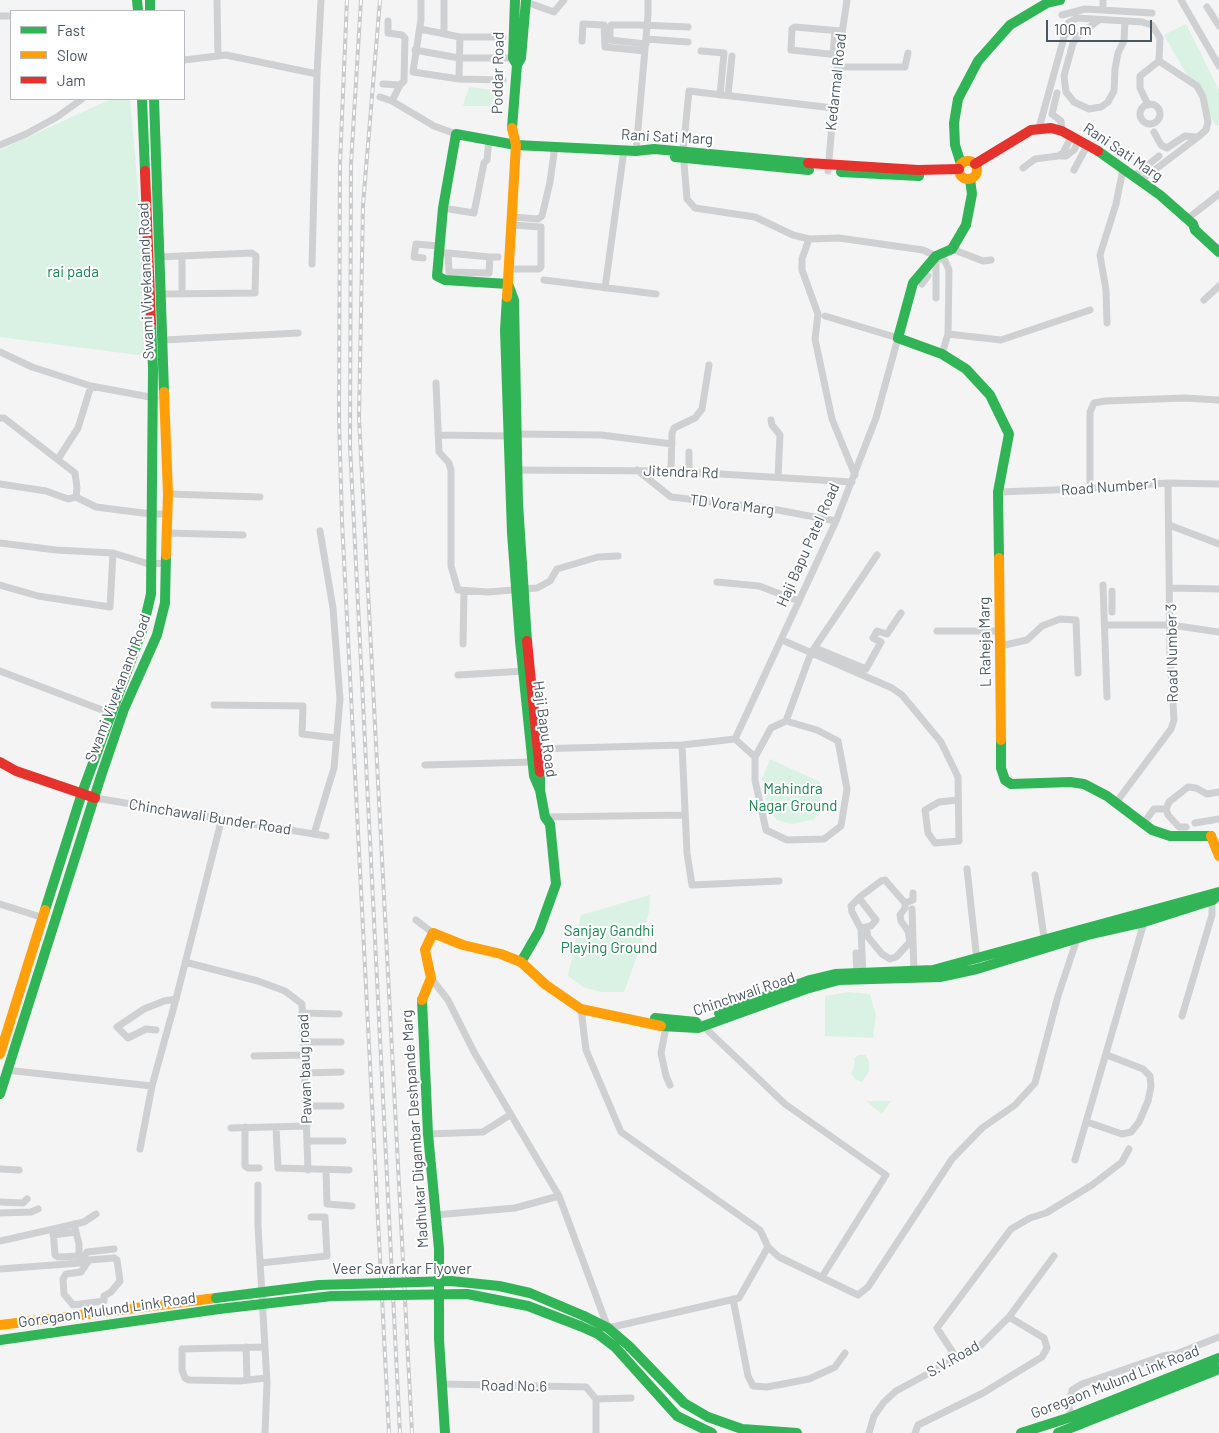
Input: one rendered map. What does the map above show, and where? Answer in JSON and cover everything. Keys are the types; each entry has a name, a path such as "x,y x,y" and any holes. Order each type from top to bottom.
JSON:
{"street":[{"path":"217,0 218,56"},
{"path":"312,264 321,0"},
{"path":"421,0 420,29 413,72 459,79 503,80"},
{"path":"444,0 444,34"},
{"path":"522,1 554,12 564,0"},
{"path":"640,151 648,0"},
{"name":"Kedarmal Road","path":"828,168 837,67 838,31 847,0"},
{"path":"960,169 970,161 975,164 977,173 970,179 965,179 960,169 955,145 954,123 958,99 966,81 978,61 1010,25 1048,3 1060,0"},
{"path":"1103,10 1104,0"},
{"path":"1181,0 1219,66"},
{"name":"Poddar Road","path":"512,221 516,145 512,126 522,1"},
{"path":"1207,7 1219,26"},
{"path":"1062,15 1085,9 1152,13"},
{"path":"975,164 1024,134 1039,128 1068,23 1077,18 1125,20 1152,25 1158,31 1160,61"},
{"path":"1100,19 1079,35 1073,43 1064,76 1066,92 1074,102 1089,109 1101,107 1108,102 1114,91 1118,53 1124,42 1125,20"},
{"path":"388,21 388,33 402,35 405,38 404,81 395,93 392,101"},
{"path":"582,41 583,24 604,25 605,47 688,42"},
{"path":"646,45 610,40 608,38 611,25 688,27"},
{"path":"836,55 791,50 792,29 795,27 838,31"},
{"path":"420,29 460,38 503,37"},
{"path":"459,79 460,38"},
{"path":"416,50 459,58 517,60"},
{"path":"701,51 724,53 724,95"},
{"path":"837,67 905,67 908,53"},
{"path":"185,60 226,55 317,74"},
{"path":"724,95 732,56"},
{"path":"1148,105 1140,88 1140,76 1160,61"},
{"path":"1137,179 1198,137 1206,130 1208,122 1203,97 1197,86 1160,61"},
{"path":"383,84 400,85"},
{"path":"833,108 689,91 684,155 687,199 695,208 754,217 793,235 809,239 839,238 922,250 945,261 949,270 948,334 942,354"},
{"path":"1057,93 1052,114 1061,121 1062,131"},
{"name":"Rani Sati Marg","path":"380,97 392,101 434,126 456,134 516,145 640,151 654,148 684,155 890,172 943,173 960,169"},
{"path":"0,145 26,134 57,117 81,100"},
{"name":"Swami Vivekanand Road","path":"0,1052 44,918 82,793 147,616 151,594 149,564 153,397 142,100"},
{"name":"Swami Vivekanand Road","path":"0,1094 6,1070 124,709 157,634 163,614 167,563 168,494 154,100"},
{"name":"Rani Sati Marg","path":"1039,128 1062,131 1080,140 1123,169 1190,222 1195,230 1219,252"},
{"path":"1154,132 1161,145 1166,148 1185,136 1198,137"},
{"path":"456,134 443,208 441,251 436,272 441,279 508,284"},
{"path":"443,208 474,213 483,166 487,160 489,139"},
{"path":"1024,168 1036,159 1070,153 1080,140"},
{"path":"1074,170 1080,140"},
{"path":"512,221 538,219 542,216 550,182 555,146"},
{"path":"605,288 624,150"},
{"path":"1137,179 1159,156"},
{"path":"1108,323 1106,290 1100,255 1116,204 1123,169"},
{"path":"970,179 972,194 966,225 952,249 984,261 991,260"},
{"path":"1190,222 1219,194"},
{"path":"510,269 539,269 541,267 541,227 512,221"},
{"name":"Haji Bapu Road","path":"512,221 508,284 516,537 528,697 537,775 545,816 550,824 556,884 539,931 521,962"},
{"name":"Rani Sati Marg","path":"1190,222 1200,225 1219,244"},
{"path":"809,239 802,259 802,270 818,314 815,339 832,419 853,479"},
{"path":"423,258 414,257 416,244 441,251 494,257 488,274 449,272 441,251"},
{"name":"Haji Bapu Patel Road","path":"735,739 782,640 853,479 876,418 898,338 924,267 936,256 952,249"},
{"path":"159,257 252,254 256,256 255,293 162,294"},
{"path":"182,256 182,294"},
{"path":"936,256 936,298"},
{"path":"919,284 928,276"},
{"path":"544,280 656,294"},
{"path":"1204,300 1219,286"},
{"path":"948,334 1001,340 1090,310"},
{"path":"825,316 898,338"},
{"path":"164,340 298,333"},
{"name":"L Raheja Marg","path":"898,338 942,354 966,369 990,395 1009,434 1008,448 998,492 1002,768 1005,780 1011,784 1070,782 1084,784 1107,796 1143,824 1170,836 1215,833"},
{"path":"0,352 32,367 91,386 165,399"},
{"path":"671,471 674,428 695,418 702,409 709,365"},
{"path":"436,383 439,452 449,463 451,470 450,566 458,590 520,590 537,588 550,581 557,569 598,557 618,556"},
{"path":"58,459 78,428 91,386"},
{"path":"1090,489 1090,412 1094,403 1185,398 1218,400"},
{"path":"0,418 4,418 75,473 76,497"},
{"path":"771,420 772,425 780,435 778,478"},
{"path":"438,435 512,437 601,435 672,444"},
{"path":"689,452 689,472"},
{"name":"Jitendra Rd","path":"513,470 637,470 778,478 853,479"},
{"name":"TD Vora Marg","path":"637,470 660,491 671,497 767,508 836,521"},
{"name":"Road Number 1","path":"998,492 1090,489 1168,483 1219,484"},
{"name":"Road Number 3","path":"1115,804 1171,729 1174,720 1170,653 1172,625 1168,483"},
{"path":"0,484 46,491 68,499 76,497 96,507 151,514 167,514"},
{"path":"168,494 260,497"},
{"path":"1169,525 1219,544"},
{"path":"314,834 334,768 340,699 334,617 320,530"},
{"path":"166,533 243,535"},
{"path":"0,543 56,550 113,553 149,564 167,563"},
{"path":"0,585 38,596 110,607 113,553"},
{"path":"786,721 813,650 877,555"},
{"path":"717,582 759,586 799,602"},
{"path":"1103,585 1107,697"},
{"path":"1171,588 1219,589"},
{"path":"462,644 464,591"},
{"path":"1112,591 1112,612"},
{"path":"1104,600 1112,600"},
{"path":"782,640 866,669 881,642 873,638 877,631 888,634 901,613"},
{"path":"1000,646 1027,640 1042,626 1060,619 1076,620 1078,673"},
{"path":"1104,625 1172,625 1219,632"},
{"path":"936,630 1000,631"},
{"path":"813,650 892,688 902,695 941,742 958,777 958,800 958,841 935,843 928,832 925,810 939,802 958,800"},
{"path":"0,671 110,714"},
{"path":"458,675 526,671"},
{"path":"214,704 303,706 302,734 336,738"},
{"path":"786,721 817,730 838,741 847,789 841,826 824,839 787,840 766,830 755,780 755,757 771,728 786,721"},
{"path":"534,749 682,745 735,739 755,757"},
{"path":"682,745 685,815 692,885 779,881"},
{"name":"Haji Bapu Road","path":"534,749 532,762 537,775"},
{"path":"0,762 16,771 95,798"},
{"path":"425,764 532,762"},
{"path":"1186,827 1180,827 1168,815 1166,809 1168,802 1188,787 1196,788 1207,794 1219,789"},
{"name":"Chinchawali Bunder Road","path":"95,798 326,836"},
{"path":"1143,824 1154,809 1166,809"},
{"path":"545,816 685,815"},
{"path":"140,1149 152,1086 186,962 222,818"},
{"path":"1195,823 1219,819"},
{"path":"1206,822 1215,833 1219,856"},
{"path":"967,870 977,964"},
{"path":"1036,875 1045,944"},
{"path":"885,880 905,903 905,908 900,915 910,939 896,957 890,959 882,954 868,937 852,912 851,906 859,898 885,880"},
{"path":"905,903 913,900 913,893"},
{"path":"777,995 810,980 835,974 860,976 914,974 977,964 1145,918 1215,895 1212,914 1182,1016"},
{"path":"859,898 876,920 864,930"},
{"path":"0,904 44,918"},
{"path":"912,909 914,974"},
{"path":"1075,1160 1107,1055 1145,918"},
{"path":"416,920 433,933 425,950 431,978 448,1000 474,1052 558,1196 608,1328"},
{"path":"860,976 864,930"},
{"name":"Chinchwali Road","path":"433,933 521,962 546,985 581,1009 632,1018 637,1022 700,1024 777,995 860,976"},
{"path":"581,1009 586,1050 621,1132 760,1230 768,1247 779,1257 858,1295 868,1287 952,1159 982,1128 1015,1105 1035,1083 1058,996 1078,935"},
{"path":"856,953 860,976"},
{"name":"Pawan baug road","path":"186,962 258,981 284,992 302,1004 308,1170"},
{"name":"Madhukar Digambar Deshpande Marg","path":"431,978 422,998 428,1134 439,1249 445,1433"},
{"path":"156,1030 146,1029 128,1038 117,1027 144,1009 164,1001 176,999"},
{"path":"302,1014 340,1014"},
{"path":"667,1023 661,1053 670,1085"},
{"path":"700,1024 785,1104 886,1175 822,1277"},
{"path":"304,1042 341,1042"},
{"path":"0,1052 12,1055"},
{"path":"254,1056 304,1055"},
{"path":"1087,1122 1122,1134 1131,1132 1140,1122 1148,1101 1152,1086 1150,1076 1143,1069 1107,1055"},
{"path":"6,1070 152,1086"},
{"path":"305,1073 341,1072"},
{"path":"306,1106 341,1106"},
{"path":"428,1134 483,1132 510,1114"},
{"path":"231,1128 307,1126"},
{"path":"245,1127 246,1166 248,1168 260,1168"},
{"path":"276,1127 277,1166 280,1169 349,1170"},
{"path":"308,1141 343,1141"},
{"path":"957,1359 937,1328 1011,1229 1030,1218 1046,1213 1092,1185 1122,1162 1129,1149"},
{"path":"0,1168 19,1170"},
{"path":"326,1170 326,1204 352,1206"},
{"path":"258,1185 266,1378 265,1433"},
{"path":"435,1215 515,1208 558,1196"},
{"path":"0,1202 23,1203 27,1199"},
{"path":"0,1214 31,1212 38,1209"},
{"path":"0,1241 75,1228 96,1214"},
{"path":"260,1263 327,1256 325,1217 311,1217"},
{"path":"53,1232 55,1255 58,1257 79,1256 75,1228"},
{"path":"608,1328 739,1298 768,1247"},
{"path":"0,1270 80,1263 86,1252 114,1249"},
{"name":"S.V.Road","path":"869,1433 874,1416 896,1391 981,1345 1009,1317 1054,1256"},
{"path":"73,1305 104,1301 104,1296 111,1292 120,1281 117,1260 114,1258 89,1260 81,1272 66,1274 63,1279 64,1294 73,1305 75,1316"},
{"name":"Veer Savarkar Flyover","path":"216,1298 329,1284 451,1281 499,1286 530,1293 582,1321"},
{"name":"Veer Savarkar Flyover","path":"219,1309 340,1295 445,1293 467,1294 528,1306 582,1321"},
{"name":"Goregaon Mulund Link Road","path":"0,1341 199,1306 216,1298"},
{"path":"733,1299 748,1376 753,1386 766,1387 808,1379 835,1367 845,1353"},
{"path":"0,1331 188,1305 199,1306"},
{"path":"0,1336 199,1306"},
{"name":"Goregaon Mulund Link Road","path":"0,1325 75,1316 199,1306 219,1309"},
{"path":"915,1433 918,1426 924,1422 983,1393 1042,1357 1047,1348 1044,1338 1009,1317"},
{"path":"582,1321 608,1328 629,1346 684,1403 708,1417 744,1431 797,1433"},
{"path":"582,1321 615,1348 677,1416 712,1433"},
{"path":"1071,1417 1069,1408 1072,1390 1082,1384 1157,1358 1176,1354 1219,1337"},
{"path":"246,1347 247,1379"},
{"path":"265,1347 182,1348 181,1352 182,1370 185,1378 189,1380 240,1381 266,1378"},
{"name":"Goregaon Mulund Link Road","path":"1021,1433 1071,1417 1219,1358"},
{"name":"Goregaon Mulund Link Road","path":"1058,1433 1219,1369"},
{"name":"Road No.6","path":"442,1384 586,1387 596,1399"},
{"path":"596,1433 596,1399 631,1398"},
{"path":"1097,1406 1101,1417"}],"green space":[{"path":"1186,24 1219,90 1219,125 1216,126 1164,35"},
{"path":"469,87 501,91 499,106 463,106"},
{"name":"rai pada","path":"109,100 130,100 153,357 0,337 0,150"},
{"name":"Mahindra Nagar Ground","path":"770,759 820,782 820,801 815,819 792,824 777,820 768,809 762,779"},
{"name":"Sanjay Gandhi Playing Ground","path":"650,895 649,911 641,945 624,992 601,992 583,987 568,976 581,915"},
{"path":"849,992 870,994 876,1015 873,1038 825,1036 825,996"},
{"path":"858,1055 865,1055 869,1061 869,1071 862,1082 856,1080 851,1074 855,1063 854,1059"},
{"path":"866,1101 891,1101 882,1114"}],"railway":[{"path":"347,0 340,163 339,418 342,521 389,1433"},
{"path":"361,0 351,164 350,446 400,1433"},
{"path":"380,0 363,205 359,418 412,1433"}],"traffic: fast":[{"path":"137,0 138,10"},
{"path":"150,0 150,10"},
{"path":"512,128 517,65 513,58 515,0"},
{"path":"517,65 521,58 526,0"},
{"path":"961,164 955,145 954,123 958,99 978,61 1010,25 1047,3 1060,0"},
{"path":"142,100 145,171"},
{"path":"154,100 164,392"},
{"path":"508,284 445,280 437,276 443,208 456,134 516,145 636,151 654,149 808,163"},
{"path":"1098,151 1160,195 1193,224 1195,230 1219,252"},
{"path":"675,157 809,170"},
{"path":"841,172 919,176"},
{"path":"970,179 972,194 966,225 952,249 936,256 913,283 898,338 942,354 966,369 990,395 1009,434 998,492 999,558"},
{"path":"508,284 514,300 518,503 527,641"},
{"path":"507,297 505,330 512,533 520,641 534,776 540,790 540,772"},
{"path":"45,910 82,793 143,628 151,594 153,368 151,323"},
{"path":"0,1094 101,776 124,709 157,635 165,603 166,555"},
{"path":"1001,740 1001,768 1005,780 1011,784 1070,782 1084,784 1107,796 1152,830 1170,836 1211,836"},
{"path":"521,962 539,931 556,884 550,824 545,817 540,790"},
{"path":"719,1013 810,980 835,974 933,970 1219,892"},
{"path":"661,1026 698,1028 806,989 839,980 940,977 977,969 1091,934 1144,922 1213,900 1219,894"},
{"path":"422,1000 428,1134 439,1249 439,1339 445,1433"},
{"path":"655,1018 696,1022"},
{"path":"216,1298 319,1285 451,1281 499,1286 530,1293 584,1316"},
{"path":"219,1309 332,1296 467,1294 528,1306 580,1326"},
{"path":"0,1340 219,1309"},
{"path":"584,1316 608,1328 629,1346 684,1403 708,1417 742,1429 797,1433"},
{"path":"580,1326 598,1334 615,1347 677,1416 712,1433"},
{"path":"1021,1433 1071,1417 1219,1358"},
{"path":"1058,1433 1219,1369"}],"traffic: slow":[{"path":"507,297 516,145 512,128"},
{"path":"968,161 974,164 977,170 974,176 968,179 962,176 959,170 962,164 968,161"},
{"path":"164,392 168,494 166,555"},
{"path":"999,558 1001,740"},
{"path":"1211,836 1219,856"},
{"path":"0,1054 45,910"},
{"path":"422,1000 431,978 425,950 433,933 463,945 501,954 521,962 546,985 581,1009 661,1026"},
{"path":"0,1325 216,1298"}],"traffic: jam":[{"path":"975,164 1031,130 1051,128 1062,131 1098,151"},
{"path":"808,163 918,170 959,169"},
{"path":"145,171 151,323"},
{"path":"527,641 540,772"},
{"path":"0,762 16,771 95,798"}]}
